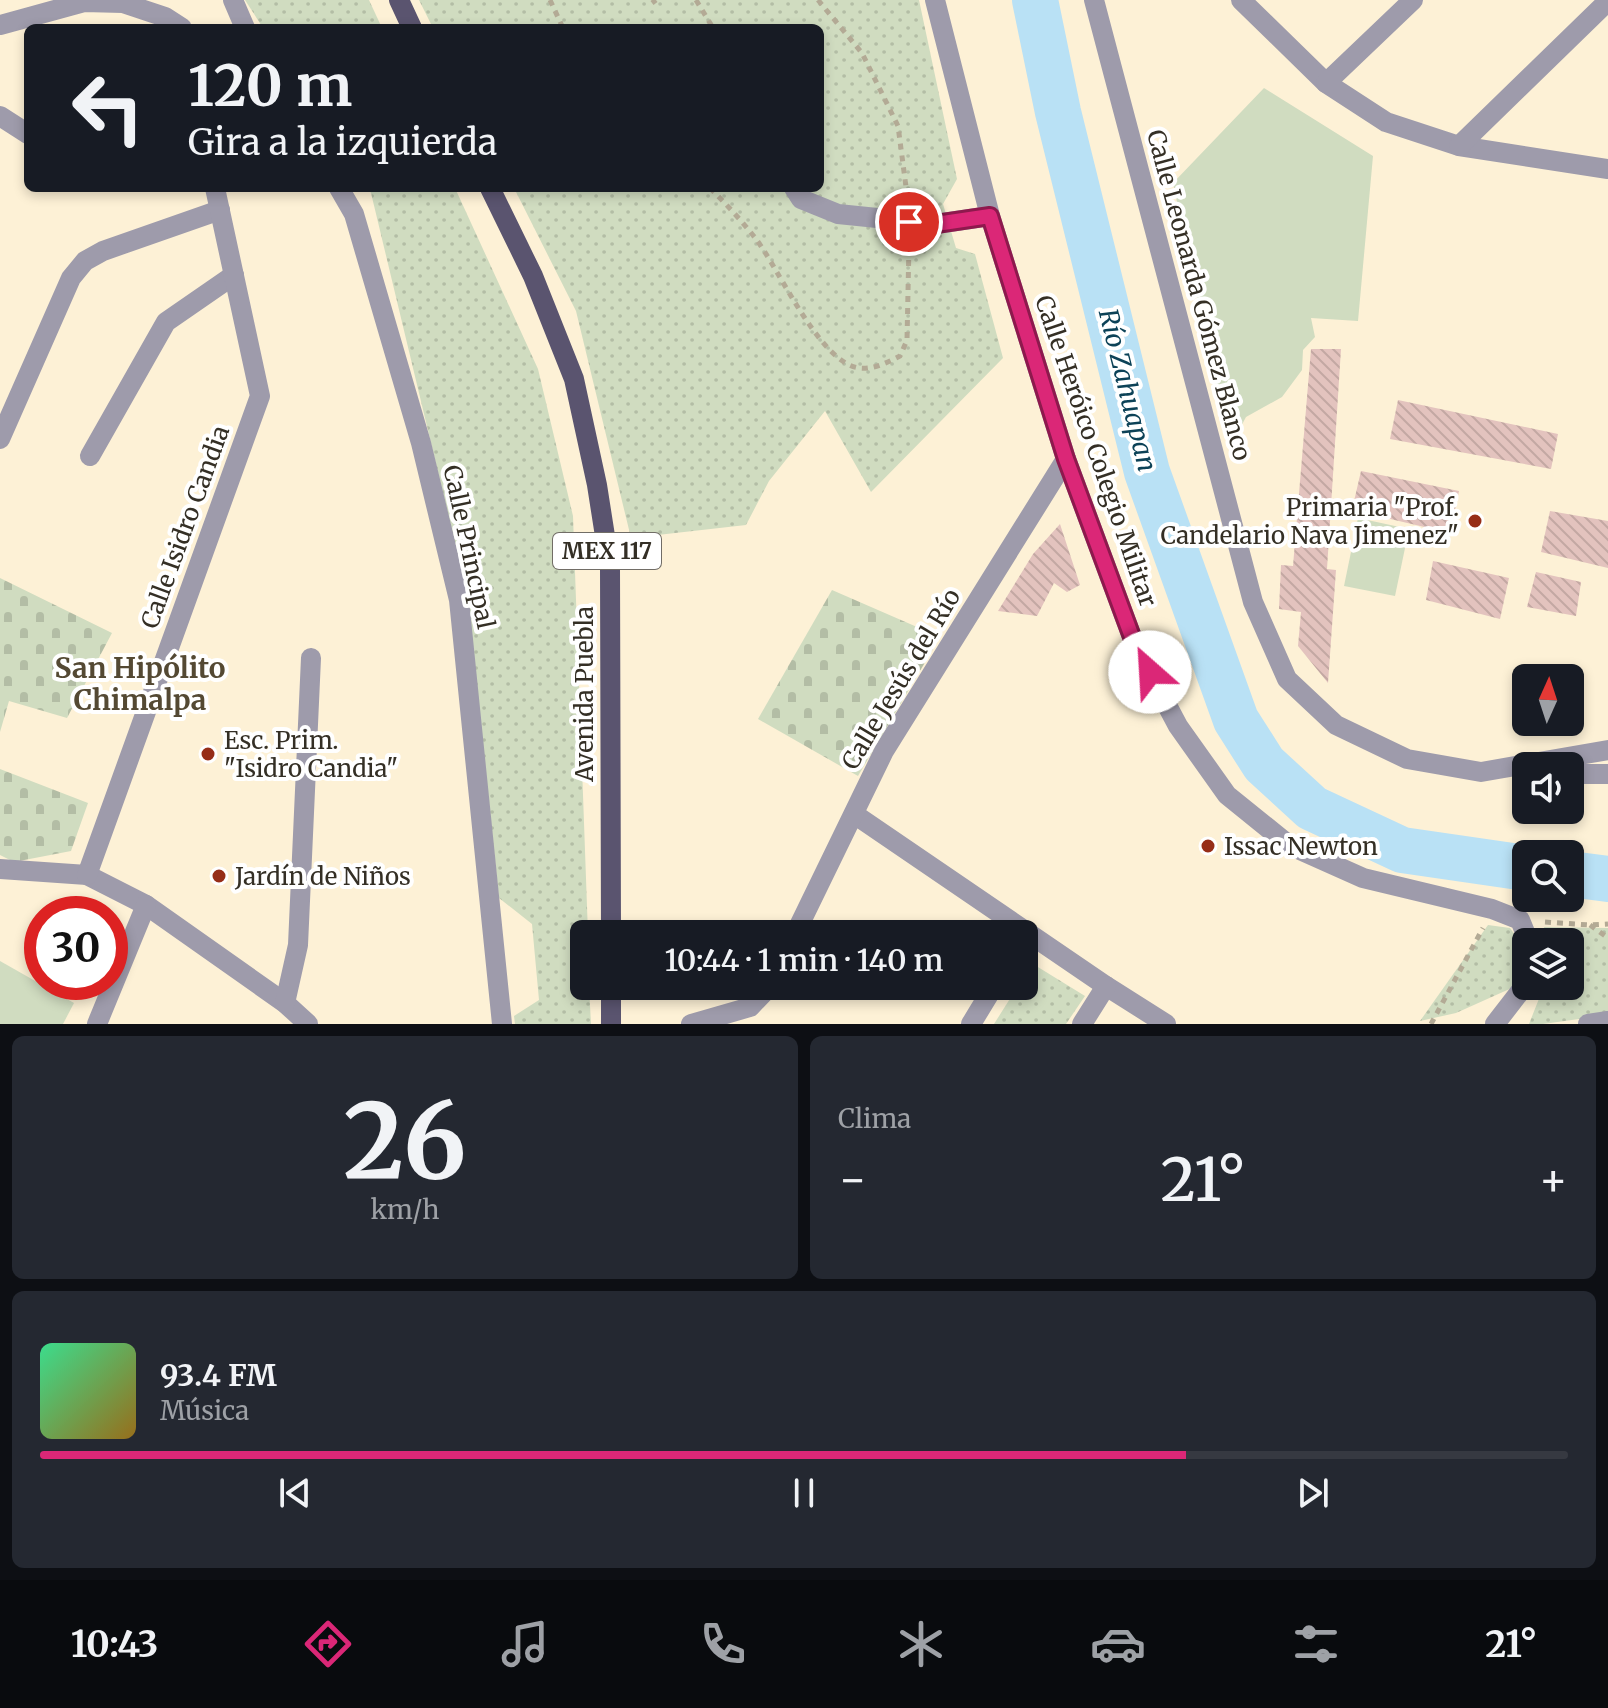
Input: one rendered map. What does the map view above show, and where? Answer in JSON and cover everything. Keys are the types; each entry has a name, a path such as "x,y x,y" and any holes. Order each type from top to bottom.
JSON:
{"main road":[{"path":"399,0 410,24"},
{"name":"Avenida Puebla","path":"492,192 533,276 574,379 597,485 610,568 611,920"},
{"path":"611,1000 611,1024"}],"street":[{"path":"233,0 243,24"},
{"name":"Calle Heróico Colegio Militar","path":"935,0 990,216 1066,459 1135,645 1178,726 1227,795 1289,845 1363,878 1492,909 1520,920"},
{"name":"Calle Leonarda Gómez Blanco","path":"1094,0 1253,602 1287,679 1336,725 1407,759 1481,772 1608,750"},
{"path":"1241,0 1326,83 1386,122 1459,146 1608,169"},
{"path":"1326,83 1413,0"},
{"path":"0,25 83,1 123,3 165,17 176,24"},
{"path":"1459,146 1608,1"},
{"path":"123,3 137,24"},
{"path":"0,116 24,131"},
{"name":"Calle Isidro Candia","path":"87,875 260,396 216,192"},
{"name":"Calle Principal","path":"341,192 354,214 421,443 459,600 502,1024"},
{"path":"797,192 801,199 838,214 936,224 990,216"},
{"path":"0,439 71,278 85,261 103,251 220,210"},
{"path":"90,456 166,322 234,275"},
{"name":"Calle Jesús del Río","path":"802,920 884,751 1066,459"},
{"path":"285,1003 298,945 311,658"},
{"path":"1481,772 1512,773"},
{"path":"1584,774 1608,774"},
{"path":"854,814 1005,920"},
{"path":"0,869 87,875 146,905 285,1003 308,1024"},
{"path":"97,1024 146,905"},
{"path":"1520,920 1523,928"},
{"path":"1038,942 1166,1024"},
{"path":"1082,1024 1106,986"},
{"path":"691,1024 750,1007 757,1000"},
{"path":"971,1024 986,1000"},
{"path":"1495,1024 1514,1000"},
{"path":"1588,1024 1608,1021"}],"path":[{"path":"550,0 561,24"},
{"path":"696,0 711,24"},
{"path":"714,192 757,240 817,336 843,363 859,369 881,365 900,356 907,340 909,222 898,126 862,53 818,0"},
{"path":"1431,1024 1492,909"},
{"path":"1520,920 1608,924"},
{"path":"1590,925 1608,938"}],"green space":[{"path":"245,0 369,0 380,24 260,24"},
{"path":"419,0 919,0 957,179 943,204 956,248 975,254 1003,358 871,492 825,411 769,481 746,525 631,538 576,311 516,192 824,192 824,24 431,24"},
{"path":"1264,88 1373,156 1358,321 1311,318 1315,337 1303,350 1302,370 1282,397 1246,417 1229,449 1173,183"},
{"path":"370,192 457,192 538,369 573,516 587,920 570,920 570,1000 590,1000 591,1024 515,1024 514,1016 539,1000 532,924 499,898 467,593"},
{"path":"1358,518 1409,529 1395,596 1344,586"},
{"path":"0,578 112,633 67,718 9,701 0,732"},
{"path":"832,590 940,637 858,776 758,719"},
{"path":"0,769 88,803 71,851 14,862 0,855"},
{"path":"1488,925 1510,928 1512,988 1456,1013 1420,1021"},
{"path":"1544,927 1608,928 1608,1015 1529,1024 1538,1000 1584,1000 1584,928"},
{"path":"0,961 24,975 24,1000 69,1000 74,1003 63,1024 0,1024"},
{"path":"1038,967 1085,996 1066,1024 994,1024 1009,1000 1038,1000"}],"building":[{"path":"1311,349 1341,349 1327,569 1336,570 1328,683 1298,646 1301,612 1279,609 1281,565 1293,566"},
{"path":"1398,400 1558,434 1551,469 1390,439"},
{"path":"1361,471 1459,491 1450,533 1352,510"},
{"path":"1550,511 1608,521 1608,568 1541,552"},
{"path":"1060,524 1080,585 1067,592 1054,583 1037,616 998,611 1033,554"},
{"path":"1433,561 1509,578 1500,619 1426,600"},
{"path":"1536,572 1581,582 1576,616 1527,607"}],"waterway":[{"name":"Río Zahuapan","path":"1035,0 1058,112 1147,472 1236,720 1264,764 1312,808 1402,850 1512,866"},
{"name":"Río Zahuapan","path":"1584,876 1608,879"}],"place":[{"name":"Primaria \"Prof. Candelario Nava Jimenez\"","path":"1475,521"},
{"name":"Esc. Prim. \"Isidro Candia\"","path":"208,754"},
{"name":"Issac Newton","path":"1208,846"},
{"name":"Jardín de Niños","path":"219,876"}],"district":[{"name":"San Hipólito Chimalpa","path":"140,684"}],"route":[{"path":"909,222 936,224 990,216 1066,459 1135,645 1150,672"}]}
